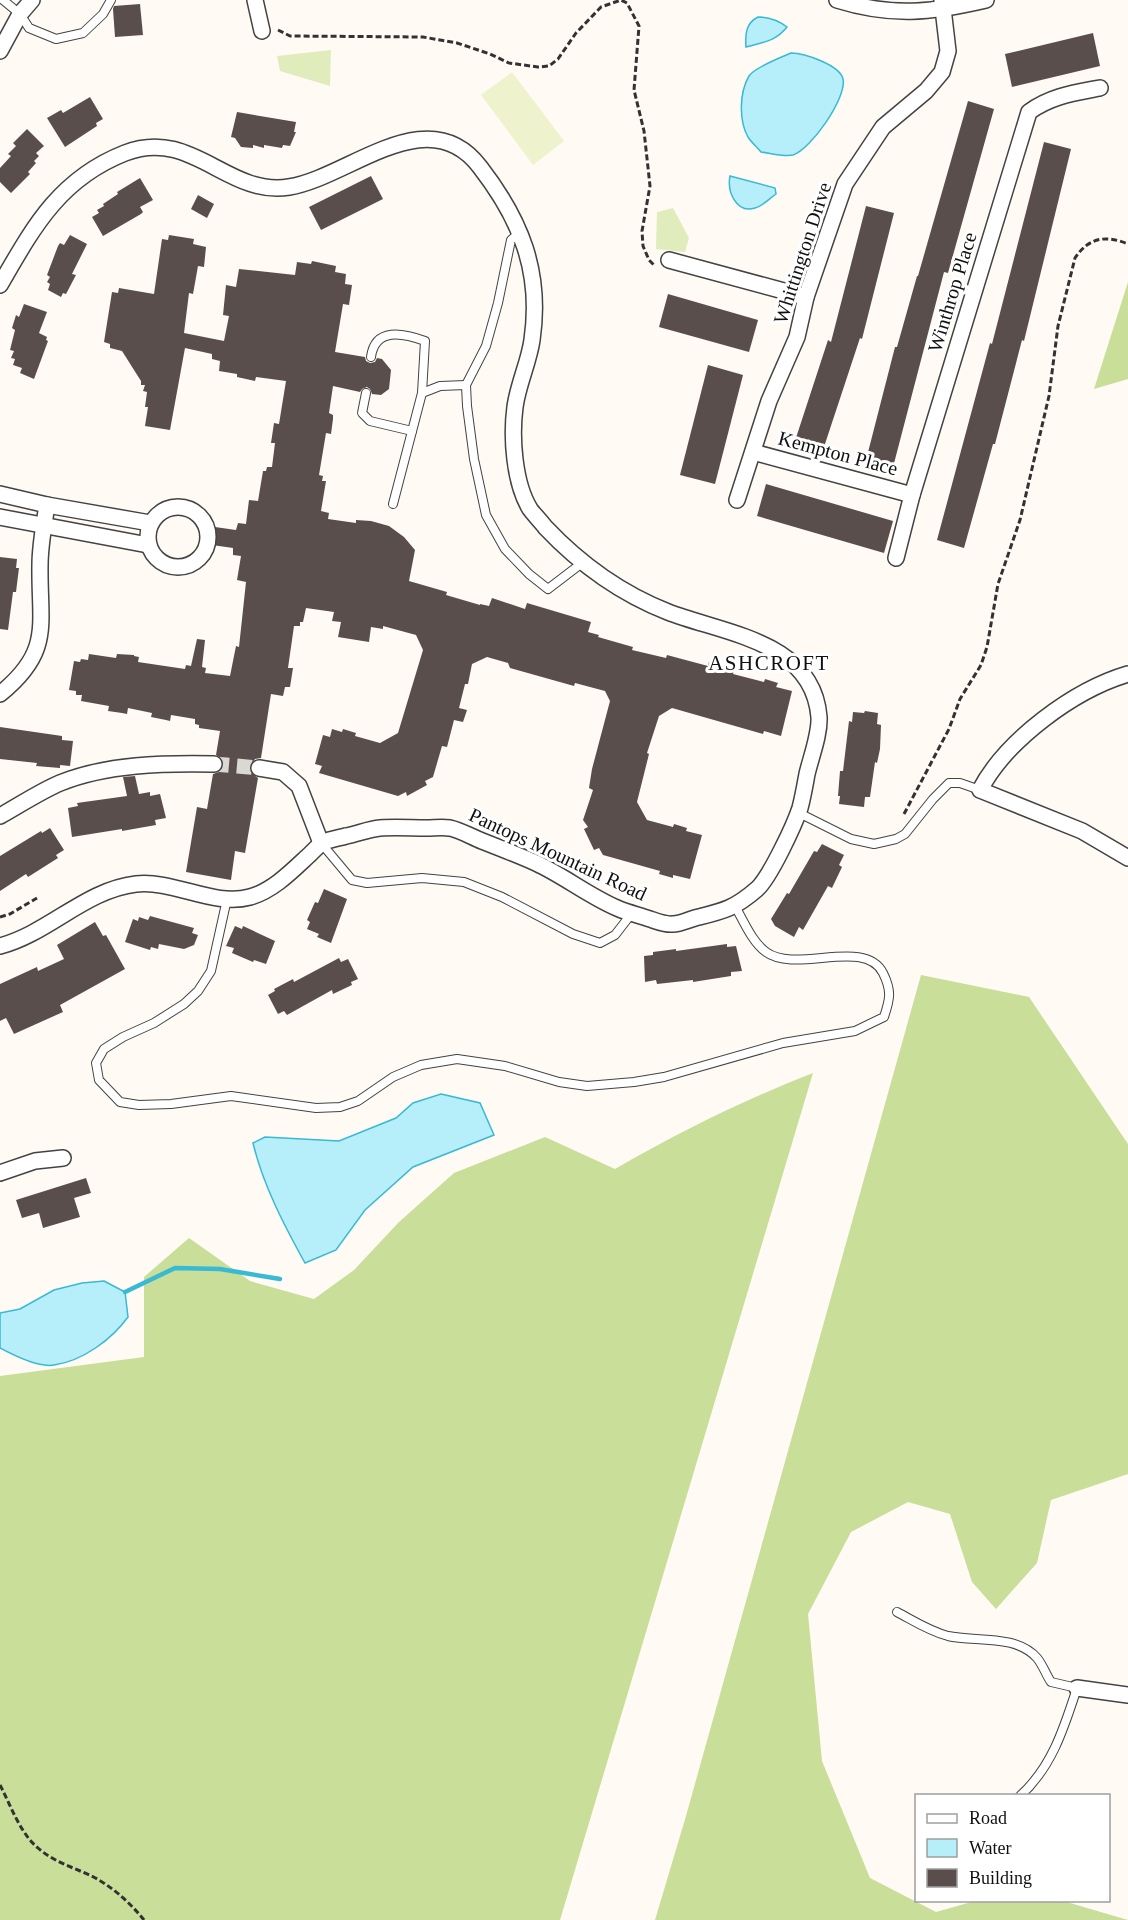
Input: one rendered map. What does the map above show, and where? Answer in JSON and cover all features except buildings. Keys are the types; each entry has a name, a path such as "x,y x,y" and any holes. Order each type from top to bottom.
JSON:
{"street":[{"path":"0,51 20,14 32,0"},
{"path":"255,0 268,28"},
{"path":"837,0 871,9 906,12 986,0"},
{"name":"Whittington Drive","path":"737,500 769,401 797,337 806,297 845,184 883,127 926,91 942,72 948,51 943,5"},
{"name":"Winthrop Place","path":"896,558 912,495 1029,112 1042,102 1100,88"},
{"name":"Pantops Mountain Road","path":"0,285 36,224 57,199 100,165 137,149 170,148 190,155 239,180 273,188 313,181 352,162 408,141 425,139 442,141 458,148 471,156 481,168 521,233 534,286 532,338 515,409 514,455 520,484 530,510 582,563 638,597 665,611 772,648 795,664 808,681 818,709 820,726 814,742 799,813 763,884 730,909 670,925 616,908 539,865 451,828 377,828 321,843 267,891 243,899 227,899 159,884 138,884 118,888 89,900 40,931 19,941 0,946"},
{"path":"665,266 806,297"},
{"name":"Kempton Place","path":"753,452 912,495"},
{"path":"0,494 47,505 150,523"},
{"path":"0,694 27,668 37,651 40,635 40,564 47,505"},
{"path":"186,507 203,519 208,529 206,550 200,559 190,565 170,566 160,562 148,545 150,523 165,508 186,507"},
{"path":"0,517 148,545"},
{"path":"1128,674 1092,688 1038,724 996,764 980,790 1082,831 1128,858"},
{"path":"0,816 61,783 92,773 161,763 214,764"},
{"path":"259,768 283,772 299,786 321,843"},
{"path":"0,1173 35,1161 63,1158"},
{"path":"1077,1688 1128,1695"}],"lane":[{"path":"3,0 20,14 29,28 56,39 82,33 103,14 111,0"},
{"path":"521,233 511,240 498,303 486,346 466,385 474,459 486,515 505,549 529,574 548,589 582,563"},
{"path":"372,357 378,340 391,334 410,336 425,341 422,393 393,504"},
{"path":"422,393 440,386 466,385"},
{"path":"366,393 362,413 370,421 412,430"},
{"path":"799,813 851,839 874,844 905,834 933,799 950,783 960,783 980,790"},
{"path":"321,843 352,880 367,883 422,878 464,882 501,897 573,934 600,943 615,935 632,913"},
{"path":"227,899 211,971 198,991 184,1004 154,1023 123,1037 104,1049 96,1063 99,1080 120,1102 140,1105 171,1104 246,1096 316,1108 340,1107 358,1101 393,1077 422,1065 457,1059 505,1066 559,1082 578,1085 634,1082 664,1077 783,1043 855,1031 884,1017 890,999 889,984 880,966 866,958 836,957 796,960 776,957 765,951 735,906"},
{"path":"897,1612 926,1628 949,1636 995,1641 1023,1648 1038,1659 1051,1682 1077,1688 1053,1754 1041,1774 1022,1794"}],"path":[{"path":"268,28 290,36 437,39 479,50 509,63 538,67 549,66 558,59 576,33 601,7 621,0 627,3 639,26 634,90 644,131 650,186 644,221 643,246 649,260 665,266"},
{"path":"891,840 949,729 960,699 981,665 987,647 998,584 1020,520 1049,396 1058,326 1075,258 1090,241 1100,238 1110,238 1128,244"},
{"path":"0,917 10,914 37,898"},
{"path":"0,1785 23,1830 38,1848 51,1858 112,1889 144,1920"}],"green space":[{"path":"331,50 330,86 280,71 277,56"},
{"path":"512,72 564,141 533,165 481,95"},
{"path":"673,208 689,238 685,252 656,249 657,212"},
{"path":"1128,282 1128,379 1094,389"},
{"path":"921,975 1029,997 1128,1144 1128,1474 1051,1500 1037,1563 996,1609 972,1582 950,1514 908,1502 851,1532 808,1614 822,1761 870,1878 915,1902 936,1912 971,1902 1067,1902 1128,1920 655,1920"},
{"path":"813,1073 560,1920 0,1920 0,1376 144,1357 144,1277 189,1238 250,1281 314,1299 354,1270 399,1222 454,1173 545,1137 615,1169 712,1117"}],"water":[{"path":"758,17 774,19 787,27 773,39 746,47 747,29"},
{"path":"791,53 804,55 829,65 840,74 843,87 834,110 826,122 800,151 793,155 761,152 749,139 745,130 741,107 743,90 749,76 757,69"},
{"path":"730,176 775,188 776,194 758,207 743,208 734,200 729,182"},
{"path":"441,1094 480,1103 494,1135 413,1167 365,1210 336,1250 305,1263 268,1189 253,1143 265,1137 339,1141 396,1118 413,1103"},
{"path":"104,1281 125,1292 128,1317 96,1348 65,1363 41,1365 0,1348 0,1313 20,1309 54,1290 82,1283"}],"waterway":[{"path":"125,1292 175,1268 220,1269 280,1279"}],"tunnel":[{"path":"214,764 259,768"}],"district":[{"name":"ASHCROFT","path":"769,663"}]}
